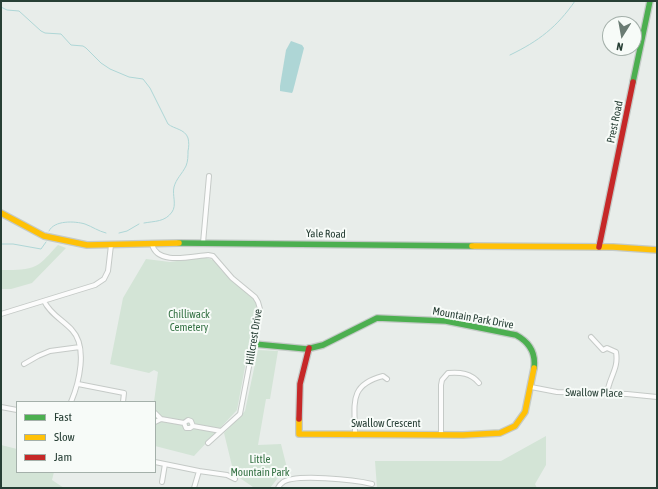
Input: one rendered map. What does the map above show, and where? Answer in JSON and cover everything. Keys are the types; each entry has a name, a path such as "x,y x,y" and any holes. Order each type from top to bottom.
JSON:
{"street":[{"name":"Prest Road","path":"599,247 650,1"},
{"path":"203,243 209,176"},
{"name":"Yale Road","path":"1,213 36,232 53,239 87,245 111,246 203,243 599,247 657,250"},
{"name":"Hillcrest Drive","path":"152,244 154,250 158,254 174,259 208,255 213,256 232,278 255,297 260,309 240,414 208,443"},
{"path":"1,314 95,285 104,279 108,271 111,246"},
{"path":"44,301 46,307 73,330 80,347 81,356 78,384 71,401"},
{"name":"Mountain Park Drive","path":"254,344 309,348 323,345 377,318 446,322 516,335 525,340 532,350 535,361 531,387"},
{"path":"591,337 603,350 607,348 616,352 616,368 608,387 607,394"},
{"path":"24,364 50,351 80,347"},
{"name":"Swallow Crescent","path":"309,348 300,384 298,402 299,434 462,435 500,433 515,426 525,412 531,387"},
{"path":"441,434 442,380 448,373 457,372 474,376 479,383"},
{"path":"355,434 354,401 358,390 364,383 375,378 382,376 386,379"},
{"path":"78,384 124,393 123,401"},
{"name":"Swallow Place","path":"531,387 557,392 631,394 657,397"},
{"path":"1,407 16,410"},
{"path":"156,414 161,419"},
{"path":"156,422 161,419 184,423 186,428 193,426 221,431"},
{"path":"156,462 227,475 235,479"},
{"path":"162,482 165,464"},
{"path":"194,488 199,471"},
{"path":"278,488 282,483 293,479 355,480 372,484"}],"green space":[{"path":"58,245 66,248 32,283 11,289 1,289 1,270 21,270 31,268 44,260"},
{"name":"Chilliwack Cemetery","path":"204,257 216,261 221,270 257,302 237,410 194,456 156,446 156,401 154,401 158,372 154,370 149,373 110,364 123,298 146,259 170,262"},
{"name":"Little Mountain Park","path":"258,350 278,351 270,399 266,399 258,445 281,444 288,472 281,474 270,488 253,487 234,474 224,433 245,411"},
{"path":"546,436 546,465 535,484 537,488 377,488 375,461 501,461"},
{"path":"1,445 16,449 16,473 54,473 52,480 64,488 1,488"}],"water":[{"path":"291,41 302,45 304,48 292,93 280,91 286,50"}],"waterway":[{"path":"510,55 539,39 554,26 575,1"},
{"path":"1,7 7,10 19,11 45,33 61,34 71,45 83,46 101,63 110,69 129,77 143,79 150,88 168,124 187,135 189,143 188,160 174,187 174,203 172,212 166,218 144,223"},
{"path":"49,231 52,227 60,223 76,222 85,224 106,233"},
{"path":"119,233 127,231 139,224"},
{"path":"1,244 13,244 41,249 46,242"}],"traffic: fast":[{"path":"633,82 650,1"},
{"path":"179,243 472,246"},
{"path":"254,344 307,349 323,345 377,318 446,321 516,335 525,341 531,348 534,358 534,368"}],"traffic: slow":[{"path":"1,213 44,236 87,245 179,243"},
{"path":"472,246 613,247 657,250"},
{"path":"299,419 299,434 463,435 500,433 515,426 525,412 534,368"}],"traffic: jam":[{"path":"599,247 633,82"},
{"path":"299,419 300,384 309,348"}]}
